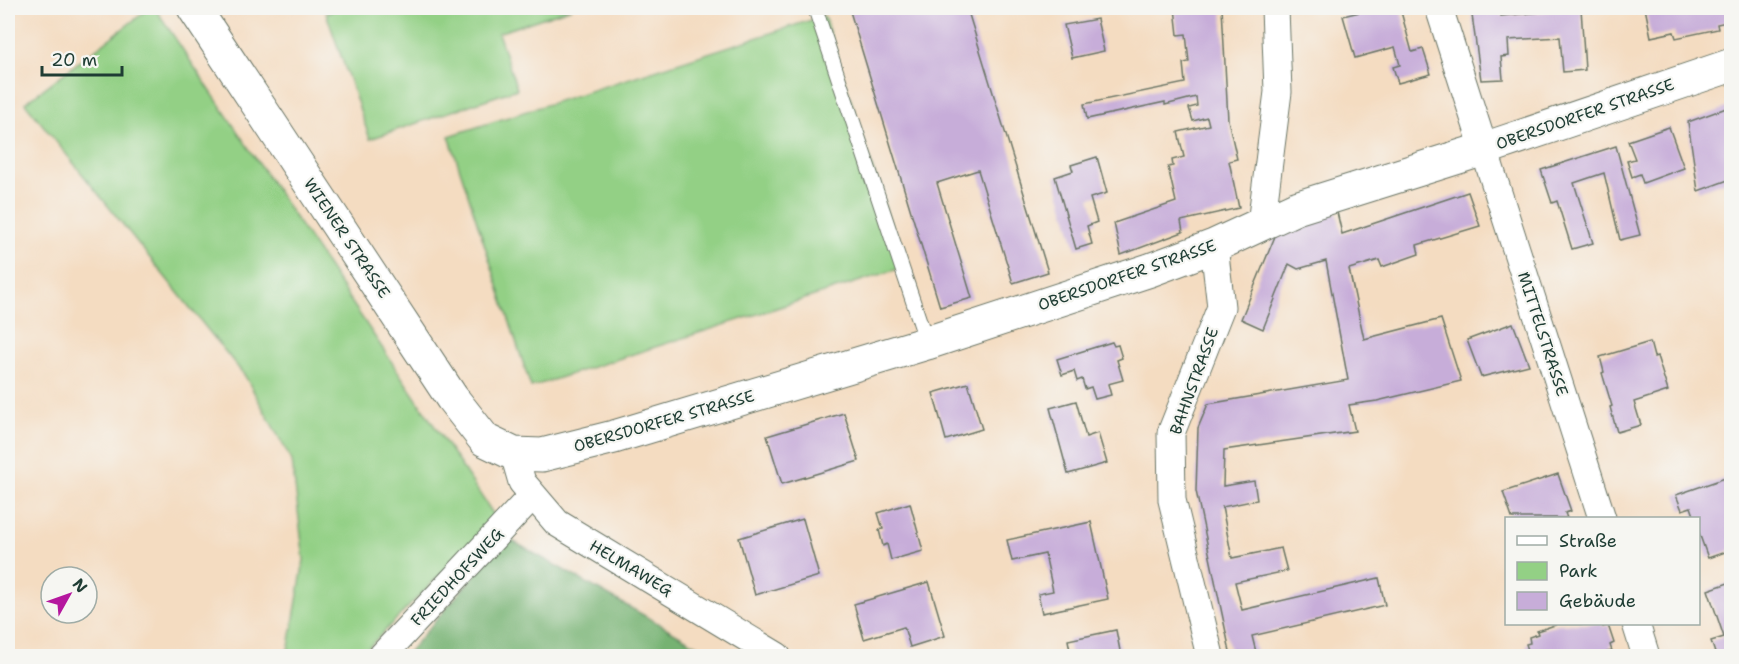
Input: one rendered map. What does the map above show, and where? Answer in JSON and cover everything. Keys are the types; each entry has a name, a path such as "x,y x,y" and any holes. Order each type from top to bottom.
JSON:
{"street":[{"name":"WIENER STRASSE","path":"194,8 452,398 484,440 514,454"},
{"path":"1261,224 1278,92 1275,8"},
{"name":"MITTELSTRASSE","path":"1439,8 1601,517"},
{"name":"OBERSDORFER STRASSE","path":"514,454 542,455 614,437 927,343 1150,270 1214,246 1296,208 1484,149 1731,65"},
{"name":"BAHNSTRASSE","path":"1210,657 1172,500 1171,433 1221,307 1214,246"},
{"name":"HELMAWEG","path":"514,454 522,482 556,523 777,657"},
{"name":"FRIEDHOFSWEG","path":"382,657 532,496"},
{"path":"1636,625 1646,657"}],"lane":[{"path":"815,8 927,343"}],"green space":[{"path":"150,8 155,8 496,518 360,656 284,656 289,647 304,560 292,461 245,376 25,103"},
{"path":"341,8 572,8 498,33 517,89 370,139 326,13"},
{"path":"824,16 904,267 531,387 449,136"},
{"path":"507,538 716,656 405,656"}],"building":[{"path":"849,8 967,8 1048,272 1013,283 978,170 937,183 972,298 940,307"},
{"path":"1175,8 1222,8 1228,120 1237,159 1229,161 1239,208 1181,221 1183,232 1121,255 1114,223 1176,202 1168,167 1173,166 1172,160 1184,157 1178,132 1209,125 1207,117 1193,121 1189,108 1197,106 1196,97 1087,119 1084,104 1185,83 1183,63 1189,62 1186,34 1178,35"},
{"path":"1376,8 1400,8 1412,52 1423,49 1431,74 1398,83 1393,67 1400,65 1395,47 1355,58 1343,16"},
{"path":"1471,8 1500,8 1501,16 1581,8 1585,70 1563,72 1560,37 1508,40 1509,56 1501,57 1503,79 1481,80"},
{"path":"1645,8 1729,8 1732,21 1717,24 1718,29 1676,38 1674,32 1651,37"},
{"path":"1097,19 1104,51 1072,58 1064,25"},
{"path":"1729,107 1731,114 1731,179 1698,191 1688,122"},
{"path":"1669,127 1684,168 1643,183 1640,174 1632,177 1627,161 1635,159 1628,141"},
{"path":"1616,146 1640,235 1620,240 1604,173 1574,183 1593,243 1572,249 1557,201 1552,203 1541,170"},
{"path":"1097,157 1107,193 1090,198 1097,222 1087,226 1092,244 1076,249 1055,177 1073,171 1071,165"},
{"path":"1468,192 1480,226 1417,245 1419,254 1382,267 1379,260 1349,269 1364,339 1441,319 1461,381 1377,401 1349,405 1355,431 1224,450 1223,486 1254,481 1257,500 1222,507 1232,558 1281,548 1287,571 1235,582 1242,610 1379,578 1385,605 1252,636 1257,656 1231,656 1196,491 1198,428 1208,404 1348,380 1326,261 1298,269 1289,264 1263,329 1241,319 1278,229 1337,212 1342,234"},
{"path":"1513,323 1529,365 1481,377 1467,340"},
{"path":"1112,342 1114,346 1118,345 1122,358 1117,360 1123,380 1108,384 1111,395 1095,399 1091,387 1085,389 1082,379 1077,381 1074,371 1062,375 1057,359"},
{"path":"1650,342 1668,391 1634,402 1641,425 1617,432 1600,357"},
{"path":"968,383 982,429 946,440 933,393"},
{"path":"1076,401 1086,437 1098,433 1107,463 1068,474 1050,408"},
{"path":"844,413 859,461 782,484 767,436"},
{"path":"1558,474 1571,511 1565,513 1567,517 1512,517 1503,492"},
{"path":"1731,476 1731,550 1708,558 1700,536 1700,517 1695,517 1691,507 1682,510 1676,495"},
{"path":"910,503 923,551 891,560 887,544 883,546 879,530 883,529 878,513"},
{"path":"803,519 819,576 755,595 739,538"},
{"path":"1091,522 1108,599 1042,613 1038,594 1053,591 1045,554 1012,561 1007,540"},
{"path":"929,582 945,636 910,647 904,627 864,639 854,604"},
{"path":"1731,582 1731,656 1716,656 1711,641 1724,637 1708,590"},
{"path":"1555,625 1602,625 1603,627 1608,625 1614,643 1610,645 1612,651 1594,656 1530,656 1526,644 1530,643 1529,637 1538,634 1537,631"},
{"path":"1116,630 1121,656 1071,656 1068,640"}]}
